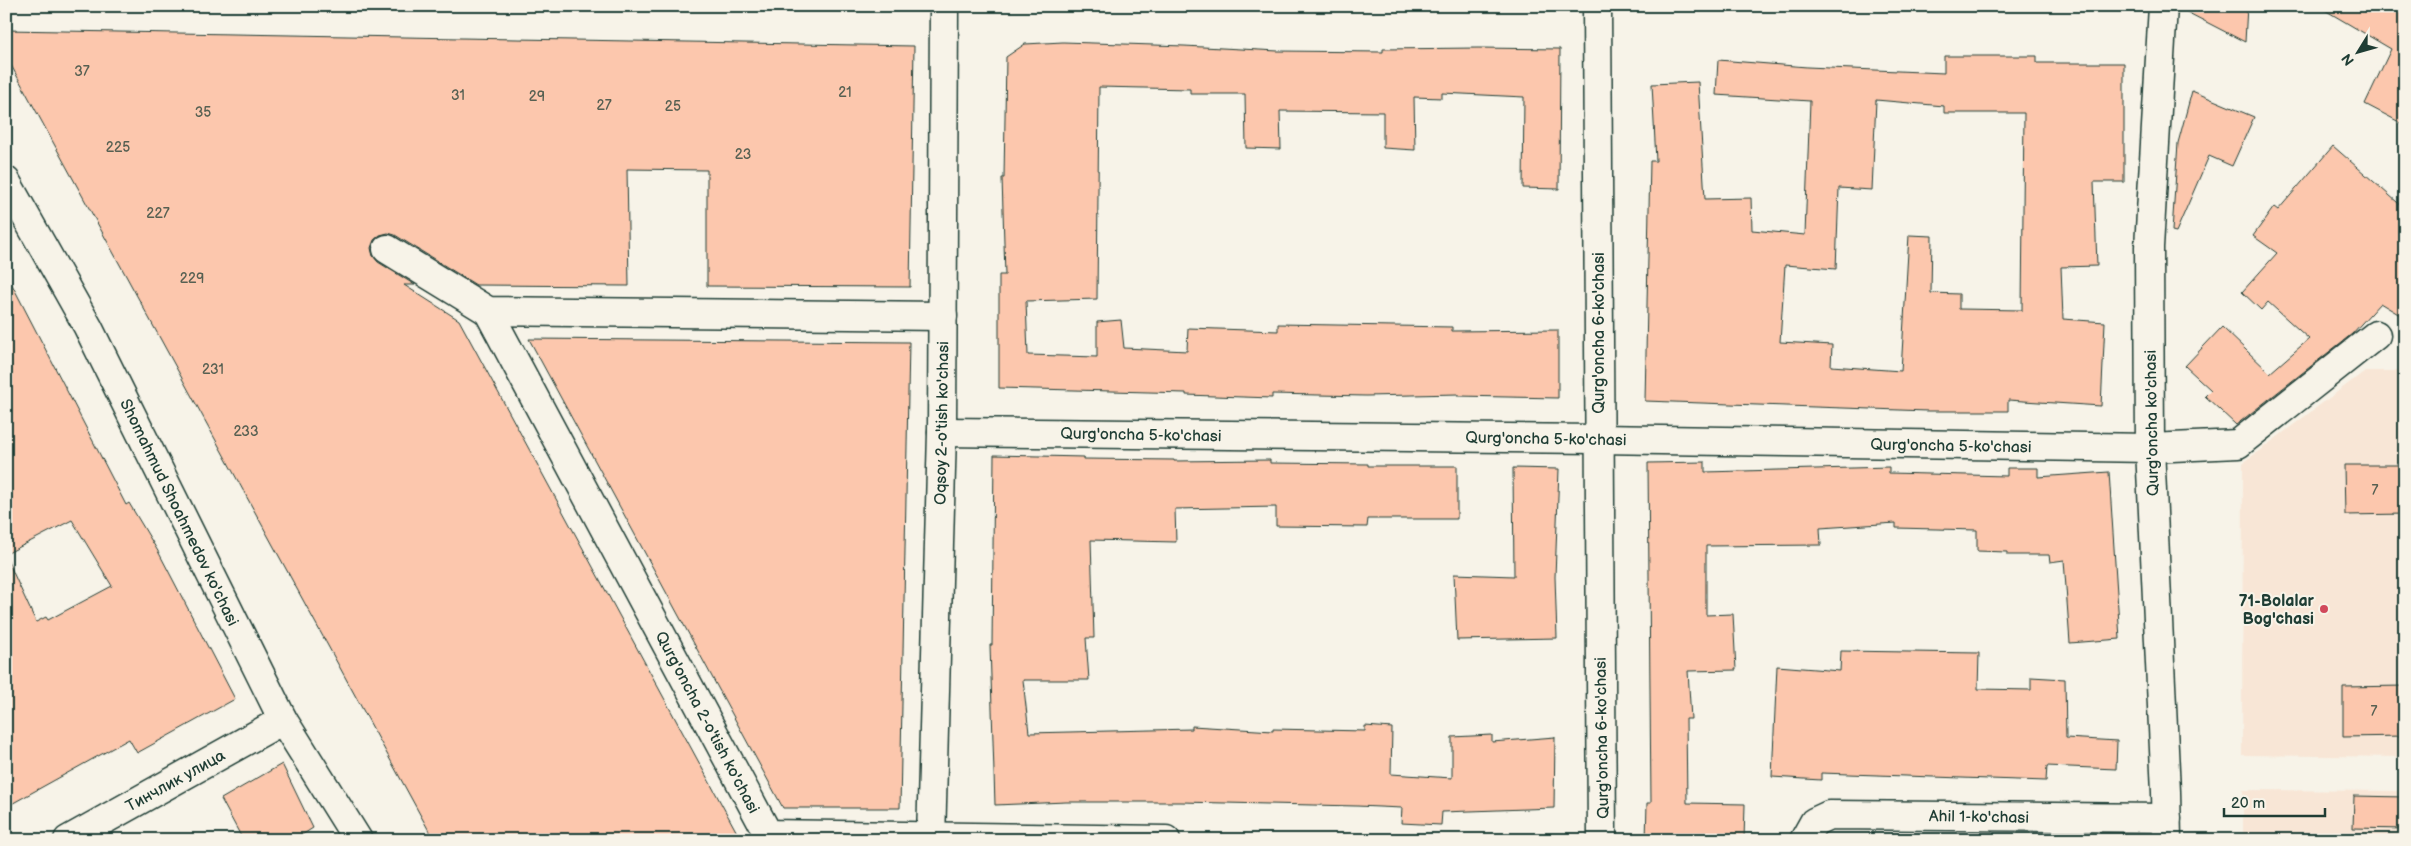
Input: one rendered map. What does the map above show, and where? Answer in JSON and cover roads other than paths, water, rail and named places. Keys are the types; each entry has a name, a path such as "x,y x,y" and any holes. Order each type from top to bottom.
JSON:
{"street":[{"name":"Oqsoy 2-o'tish ko'chasi","path":"931,838 942,432 944,6"},
{"name":"Qurg'oncha 6-ko'chasi","path":"1597,6 1598,439 1602,840"},
{"name":"Qurg'oncha ko'chasi","path":"2163,6 2149,247 2150,448 2167,829"},
{"name":"Shomahmud Shoahmedov ko'chasi","path":"6,180 88,327 283,720 358,840"},
{"path":"387,249 488,311 943,316"},
{"name":"Qurg'oncha 2-o'tish ko'chasi","path":"488,311 768,834 931,838 1166,840"},
{"name":"Qurg'oncha 5-ko'chasi","path":"942,432 1598,439 2150,448 2238,444 2376,334"},
{"name":"Тинчлик улица","path":"68,840 283,720"},
{"name":"Ahil 1-ko'chasi","path":"1804,840 1814,822 1829,815 2167,829"}],"place":[{"name":"71-Bolalar Bog'chasi","path":"2324,609"}]}
